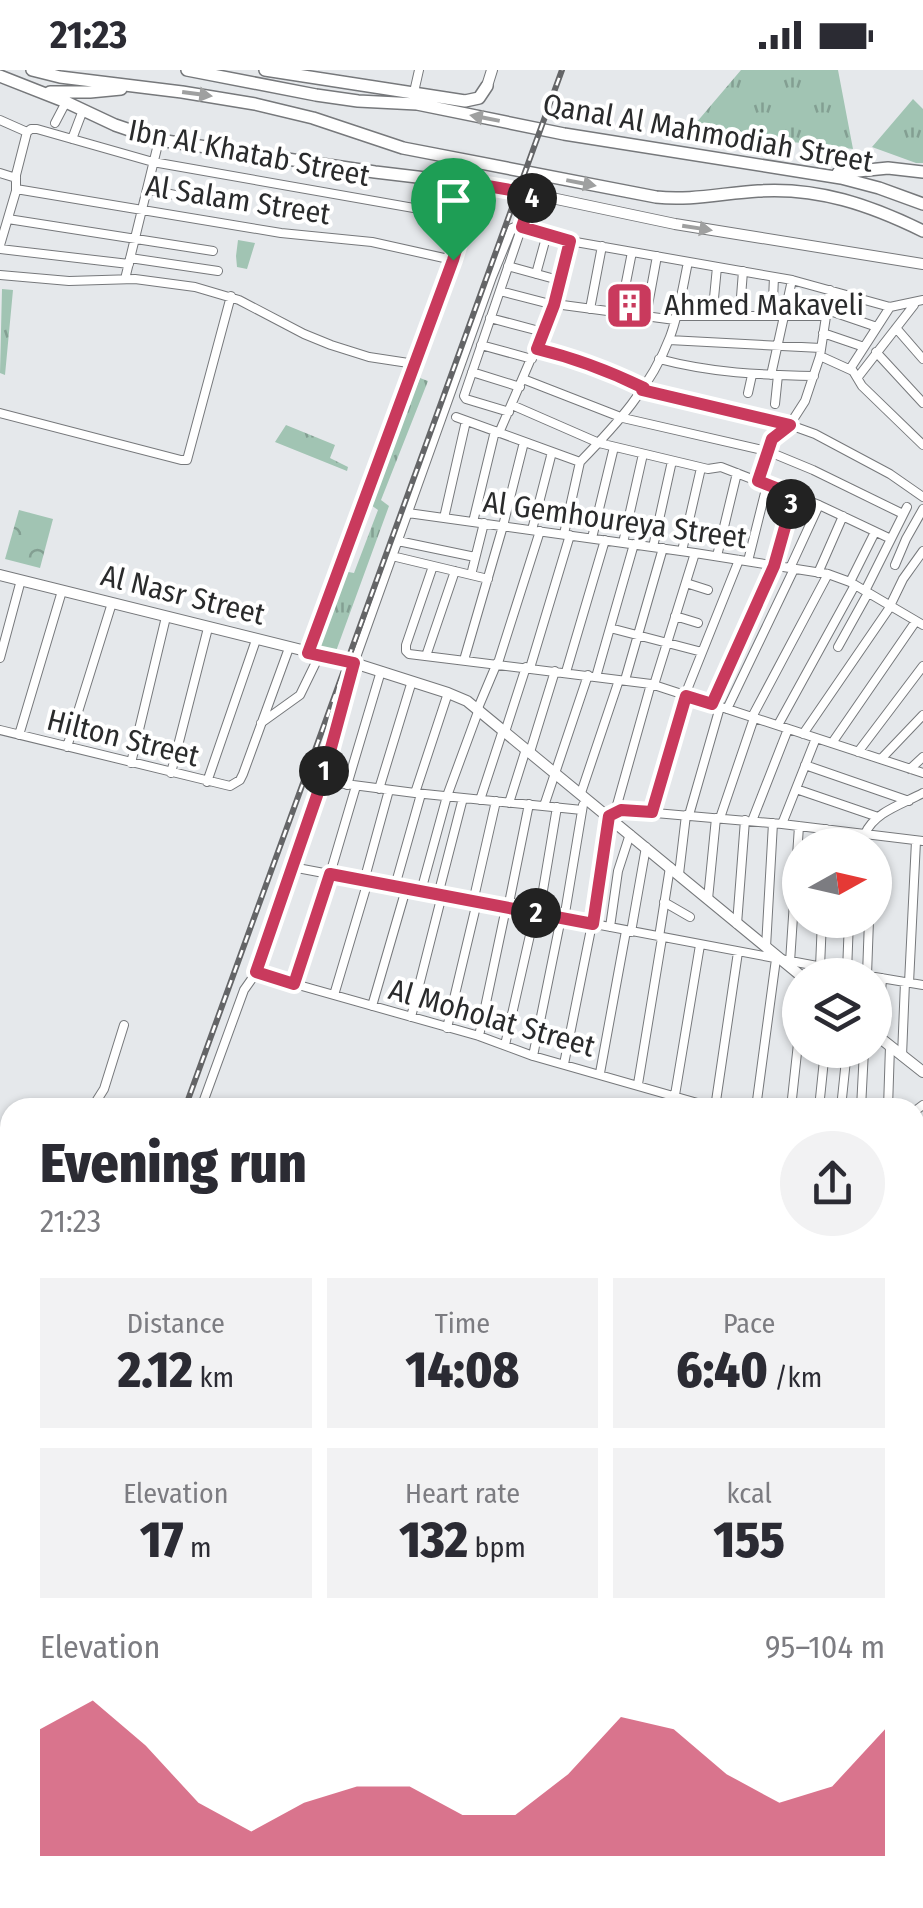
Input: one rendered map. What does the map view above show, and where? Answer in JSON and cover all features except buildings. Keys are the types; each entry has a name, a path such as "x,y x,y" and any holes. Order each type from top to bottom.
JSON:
{"main road":[{"path":"76,70 87,80"},
{"name":"Qanal Al Mahmodiah Street","path":"187,70 358,102 417,104 564,134 822,175 880,188 923,204"},
{"path":"265,70 470,101 482,95 486,86"},
{"name":"Qanal Al Mahmodiah Street","path":"39,71 255,104 341,126 403,148 656,197 773,190 834,196 923,231"},
{"path":"0,76 159,140 533,194"},
{"path":"36,90 90,92 137,86"},
{"name":"Qanal Al Mahmodiah Street","path":"822,175 888,168 923,172"}],"street":[{"path":"414,92 419,70"},
{"path":"486,86 492,70"},
{"path":"55,123 66,102"},
{"path":"72,139 84,110"},
{"name":"Ibn Al Khatab Street","path":"0,120 27,132 33,129 153,162 465,220"},
{"path":"27,132 0,247 218,271"},
{"path":"126,278 159,140"},
{"path":"0,173 16,178"},
{"path":"261,723 300,695 453,260 476,184"},
{"name":"Al Salam Street","path":"16,189 281,233 372,242 453,260"},
{"path":"146,189 235,208"},
{"path":"890,539 819,505 721,467 711,470 598,443 510,408 464,396 533,194 675,224 923,264"},
{"path":"8,219 213,251"},
{"path":"205,1098 244,990 256,972 322,781 354,663 512,228 774,276 890,308 916,303"},
{"path":"536,274 546,234"},
{"path":"474,522 497,432 555,304 570,241"},
{"path":"590,308 602,246"},
{"path":"620,313 632,252"},
{"path":"646,316 657,256"},
{"path":"480,800 528,667 567,535 580,462 623,418 659,360 669,340 688,262"},
{"path":"508,266 562,281"},
{"path":"714,298 717,266"},
{"path":"741,297 743,271"},
{"path":"0,275 69,281 126,278 183,284 231,296 331,345 370,357 415,364"},
{"path":"772,300 774,276"},
{"path":"774,404 778,345 792,280"},
{"path":"652,812 686,695 743,561 767,451 773,437 790,425 805,402 814,376 830,290"},
{"path":"500,291 555,304 646,316 826,313 877,327"},
{"path":"0,413 187,460 231,296"},
{"path":"916,303 923,316"},
{"path":"858,377 916,303"},
{"path":"850,369 890,308"},
{"path":"490,318 544,332"},
{"path":"896,328 923,359"},
{"path":"823,334 864,347"},
{"path":"669,340 778,345 820,352 850,369 862,386 923,445"},
{"path":"481,345 532,359"},
{"path":"537,349 610,371 643,389 814,434 849,450 923,497"},
{"path":"876,352 922,400"},
{"path":"659,360 696,369 814,376"},
{"path":"472,372 522,383 623,418 767,451 905,510 838,648"},
{"path":"748,393 752,374"},
{"path":"456,417 580,462"},
{"path":"444,518 466,421"},
{"path":"464,660 524,442"},
{"path":"592,538 614,447"},
{"path":"422,892 446,796 498,663 536,530 552,452"},
{"path":"623,543 643,454"},
{"path":"533,1056 563,918 582,794 638,635 672,461"},
{"path":"682,551 701,468"},
{"path":"716,556 737,473"},
{"path":"638,1084 664,902 720,706 774,566 794,495"},
{"path":"720,706 792,568 819,505"},
{"name":"Al Gemhoureya Street","path":"408,513 823,573 920,620"},
{"path":"896,565 922,513"},
{"path":"708,898 718,818 753,717 823,573 844,516"},
{"path":"471,575 484,524"},
{"path":"778,726 876,532"},
{"path":"398,540 475,557"},
{"path":"566,672 605,540"},
{"path":"544,806 610,628 634,544"},
{"path":"803,734 923,551"},
{"path":"564,1064 612,814 695,553"},
{"path":"392,556 488,579"},
{"path":"433,566 406,645 409,654 652,684 923,774"},
{"path":"426,656 455,571"},
{"name":"Al Nasr Street","path":"0,577 354,663 448,692 478,708 554,772 612,814 630,834 782,960"},
{"path":"0,658 21,580"},
{"path":"686,583 708,590"},
{"path":"19,735 62,590"},
{"path":"67,747 112,603"},
{"path":"675,616 698,622"},
{"path":"131,763 166,617"},
{"path":"832,743 920,620"},
{"path":"171,773 208,628"},
{"path":"610,628 702,652"},
{"path":"207,782 256,640"},
{"path":"261,723 289,648"},
{"path":"858,752 923,666"},
{"path":"294,984 330,874 380,671"},
{"path":"509,802 554,671"},
{"path":"334,995 366,881 412,681"},
{"path":"395,886 448,692"},
{"path":"881,760 923,715"},
{"name":"Hilton Street","path":"0,730 224,786 240,780 261,723"},
{"path":"737,924 748,821 788,729"},
{"path":"766,947 778,824 816,738"},
{"path":"910,769 923,757"},
{"path":"805,765 910,800"},
{"path":"322,781 582,810"},
{"path":"796,789 878,817"},
{"path":"871,828 871,822 878,817 922,796"},
{"path":"410,1017 463,798"},
{"path":"447,1028 496,801"},
{"path":"479,1036 528,804"},
{"path":"506,1045 557,807"},
{"path":"612,814 628,809 817,828"},
{"path":"783,958 800,826"},
{"path":"610,928 618,871 630,834"},
{"path":"892,839 919,841 902,1056"},
{"path":"600,1074 646,847"},
{"path":"292,867 782,961"},
{"path":"372,1006 406,888"},
{"path":"664,902 690,917"},
{"path":"675,1095 700,945"},
{"path":"716,1098 738,952"},
{"path":"758,1098 782,966"},
{"name":"Al Moholat Street","path":"256,972 684,1098"},
{"path":"892,979 923,985"},
{"path":"98,1098 124,1026"},
{"path":"892,1048 923,1072"},
{"path":"792,1098 795,1068"},
{"path":"819,1098 822,1068"},
{"path":"842,1098 846,1068"},
{"path":"861,1098 863,1068"},
{"path":"888,1098 889,1068"}],"green space":[{"path":"741,70 838,70 853,149 690,130"},
{"path":"913,99 923,109 923,163 872,147"},
{"path":"238,240 255,243 247,269 237,267"},
{"path":"2,289 13,290 5,375 0,373"},
{"path":"420,378 428,381 381,500 389,506 335,654 316,647 343,571 354,573 378,510 368,503"},
{"path":"286,425 335,445 330,458 348,467 347,471 275,442"},
{"path":"19,510 53,519 40,568 5,559"}],"railway":[{"path":"189,1098 562,70"}],"place":[{"name":"Ahmed Makaveli","path":"629,305"}],"route":[{"path":"476,184 533,194 522,227 570,241 554,305 537,349 610,371 642,390 790,425 772,439 758,481 794,495 774,566 712,704 686,696 652,812 628,809 609,816 593,924 330,874 294,984 256,972 322,781 354,663 308,653 453,260 476,184"}]}
